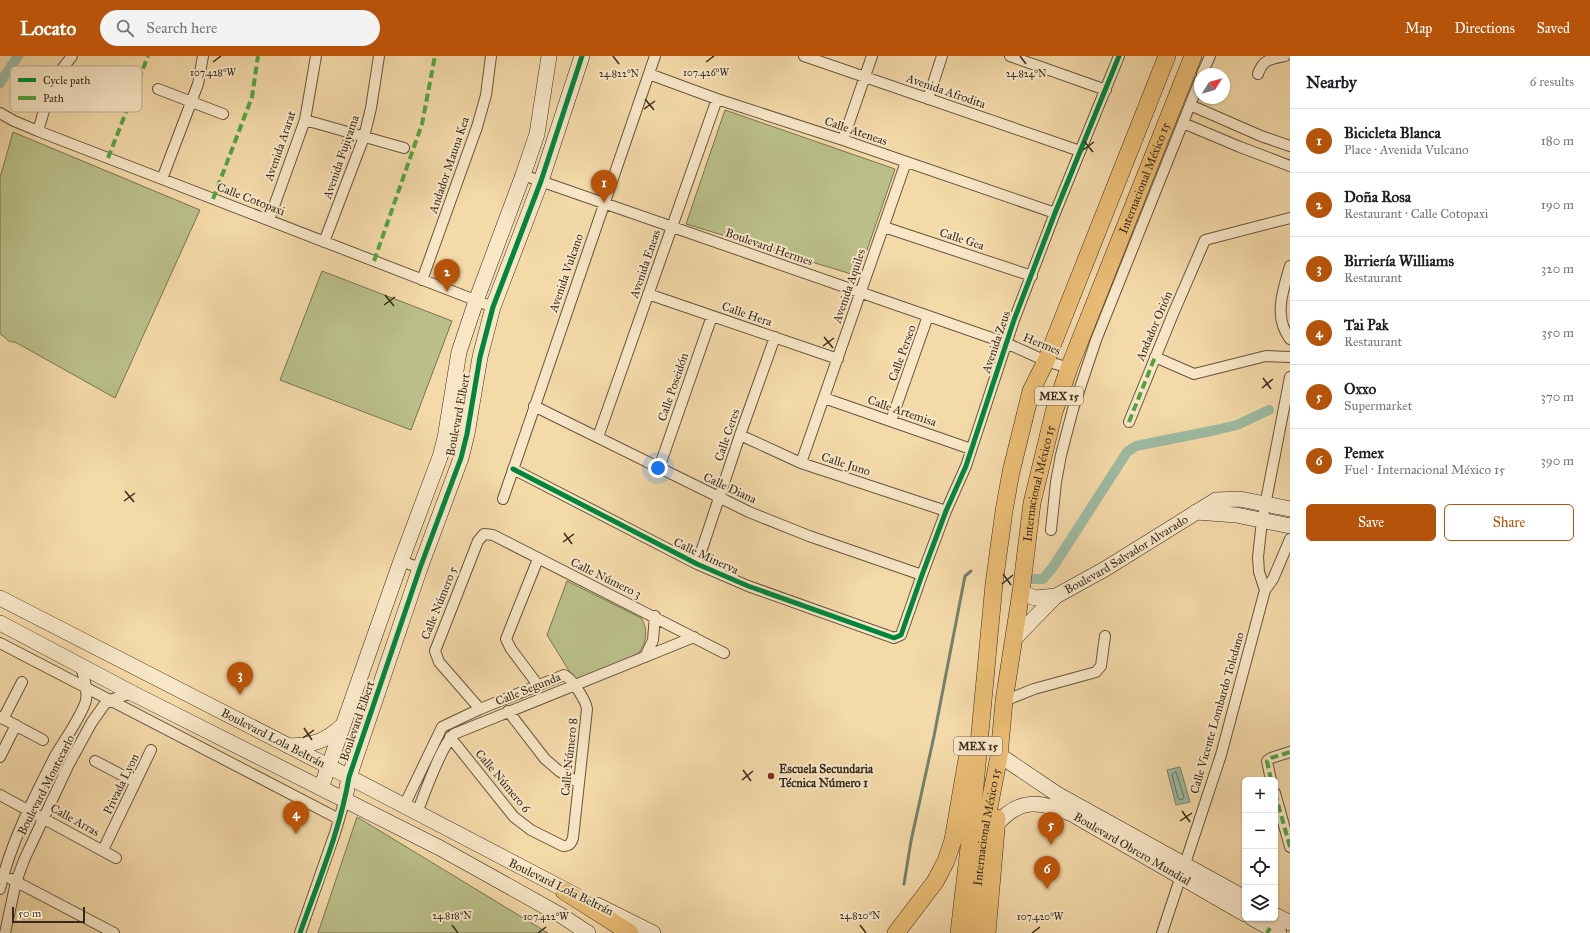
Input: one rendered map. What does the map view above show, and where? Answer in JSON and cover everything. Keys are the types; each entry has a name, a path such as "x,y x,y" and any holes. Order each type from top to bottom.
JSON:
{"main road":[{"name":"Internacional México 15","path":"972,933 977,839 979,732 994,584 1011,472 1031,391 1046,361 1168,56"},
{"name":"Internacional México 15","path":"959,933 977,839 999,756 1004,701 1012,640 1021,592 1032,503 1054,412 1069,368 1193,56"},
{"path":"896,933 935,882 946,861 953,840 968,752 973,740 979,732"},
{"path":"986,933 996,825 1005,759 1005,744 1001,737"},
{"path":"564,891 630,933"}],"street":[{"path":"64,66 72,56"},
{"path":"162,179 198,84 203,56"},
{"name":"Avenida Ararat","path":"269,220 305,120 316,56"},
{"name":"Avenida Fujiyama","path":"324,242 364,137 372,103 379,56"},
{"name":"Andador Mauna Kea","path":"422,280 477,127 486,96 491,56"},
{"name":"Boulevard Elbert","path":"321,788 445,438 459,352 476,301 524,175 537,134 549,56"},
{"name":"Boulevard Elbert","path":"345,799 349,777 420,568 465,443 480,357 493,307 541,181 582,56"},
{"name":"Avenida Vulcano","path":"502,499 655,56"},
{"name":"Avenida Afrodita","path":"804,56 1080,151"},
{"path":"843,140 872,56"},
{"path":"928,99 942,56"},
{"path":"1010,56 1106,90"},
{"name":"Avenida Zeus","path":"899,637 904,632 922,574 946,511 966,466 1006,343 1055,213 1120,56"},
{"path":"1205,68 1210,56"},
{"path":"1258,74 1260,67 1265,62 1281,57"},
{"name":"Calle Ateneas","path":"649,74 717,99 843,140 1055,213"},
{"path":"158,89 223,114"},
{"path":"1051,530 1056,482 1076,402 1096,340 1194,95"},
{"name":"Avenida Eneas","path":"598,437 717,99"},
{"path":"1190,105 1261,136 1290,146"},
{"path":"38,131 44,112"},
{"name":"Calle Cotopaxi","path":"0,113 14,121 38,131 493,307"},
{"path":"305,120 404,148"},
{"path":"1183,123 1290,166"},
{"name":"Avenida Aquiles","path":"801,463 906,162"},
{"name":"Boulevard Hermes","path":"524,175 1006,343"},
{"name":"Andador Orión","path":"1129,422 1205,240 1290,218"},
{"name":"Calle Gea","path":"884,227 1032,276"},
{"path":"1290,266 1280,304 1282,321 1290,339"},
{"name":"Calle Hera","path":"648,294 838,359"},
{"name":"Calle Poseidón","path":"659,468 712,316"},
{"name":"Calle Perseo","path":"891,421 928,316"},
{"name":"Calle Ceres","path":"696,564 775,337"},
{"name":"Hermes","path":"1006,343 1046,361 1069,368"},
{"path":"1155,357 1194,374 1266,356 1290,357"},
{"path":"1265,590 1259,572 1258,557 1262,520 1290,377"},
{"name":"Calle Artemisa","path":"824,398 971,449"},
{"name":"Calle Diana","path":"534,406 748,512 809,536 922,574"},
{"name":"Calle Juno","path":"740,435 801,463 946,511"},
{"name":"Calle Minerva","path":"513,469 696,564 748,586 894,638 899,637"},
{"name":"Boulevard Salvador Alvarado","path":"1012,640 1056,596 1105,569 1216,500 1240,499 1290,509"},
{"name":"Boulevard Salvador Alvarado","path":"1196,512 1236,515 1290,526"},
{"name":"Calle Número 3","path":"478,541 484,534 493,535 724,653"},
{"name":"Calle Vicente Lombardo Toledano","path":"1162,933 1220,755 1265,590 1273,579 1290,539"},
{"name":"Calle Número 5","path":"478,541 435,651 439,662 480,709"},
{"path":"538,559 506,639 510,649 538,685"},
{"path":"401,561 420,568"},
{"name":"Boulevard Salvador Alvarado","path":"1021,592 1035,598 1056,596"},
{"name":"Boulevard Lola Beltrán","path":"0,598 328,766 564,891 602,907 653,933"},
{"path":"645,657 653,640 654,616"},
{"name":"Boulevard Lola Beltrán","path":"0,624 132,693 345,799 470,864 562,916 588,933"},
{"path":"1004,701 1034,688 1096,672 1102,666 1105,636"},
{"name":"Calle Segunda","path":"450,737 458,732 508,711 694,637"},
{"path":"0,643 339,819"},
{"name":"Boulevard Montecarlo","path":"0,889 1,875 29,810 52,762 83,708 86,700 87,688 82,667"},
{"name":"Calle Segunda","path":"411,810 439,731 446,725 480,709 561,676"},
{"name":"Calle Número 8","path":"561,676 569,678 584,699 586,710 573,838 568,846 563,846"},
{"path":"22,682 2,718 43,740"},
{"path":"110,700 132,693"},
{"name":"Boulevard Montecarlo","path":"5,933 16,882 31,842 69,764 86,733 99,713 110,700"},
{"path":"508,711 545,759 559,771 579,783"},
{"path":"0,757 16,725"},
{"path":"288,746 306,746 320,742 333,735 344,725"},
{"path":"71,729 86,733"},
{"path":"411,810 426,788 450,737"},
{"name":"Calle Número 6","path":"450,737 514,817 531,830 563,846"},
{"name":"Privada Lyon","path":"103,850 151,750"},
{"path":"1270,777 1267,761 1271,758 1290,752"},
{"name":"Boulevard Obrero Mundial","path":"1005,759 1057,794 1183,872 1242,912"},
{"path":"96,761 135,782"},
{"name":"Calle Arras","path":"0,795 116,858"},
{"path":"300,933 345,799"},
{"name":"Boulevard Obrero Mundial","path":"996,825 1011,810 1025,805 1034,804 1052,807 1072,814 1183,872 1242,897"},
{"path":"1278,804 1290,847"},
{"path":"1,875 114,933"},
{"path":"1259,921 1273,927 1290,923"}],"shaded area":[{"path":"725,110 895,169 858,276 686,224"},
{"path":"13,132 200,210 115,398 15,342 8,341 0,334 0,178"},
{"path":"322,271 452,321 411,430 280,380"},
{"path":"567,581 641,618 645,627 646,636 639,653 576,682 547,635"},
{"path":"357,817 548,933 318,933"}],"water":[{"path":"1180,767 1190,802 1176,805 1167,770"}],"waterway":[{"path":"11,66 18,56"},
{"path":"0,83 10,68"},
{"path":"1025,579 1043,579 1053,567 1127,452 1136,446 1237,425 1269,410"},
{"path":"904,884 911,841 934,736 965,576 971,571"}],"marked path":[{"path":"142,71 148,56"},
{"path":"213,199 252,97 258,56"},
{"path":"374,261 422,124 435,56"},
{"path":"108,158 126,112"},
{"path":"1129,422 1155,357"},
{"path":"1270,777 1267,761 1271,758 1290,752"},
{"path":"1278,804 1290,847"},
{"path":"1267,933 1270,928"}],"cycle path":[{"path":"300,933 334,837 349,777 420,568 461,458 467,434 480,357 493,307 541,181 582,56"},
{"path":"513,469 697,564 748,586 894,638 901,635 946,511 966,466 1014,320 1055,213 1119,56"}],"place":[{"name":"Bicicleta Blanca","path":"604,203"},
{"name":"Doña Rosa","path":"447,292"},
{"name":"Birriería Williams","path":"240,695"},
{"name":"Escuela Secundaria Técnica Número 1","path":"771,776"},
{"name":"Tai Pak","path":"296,834"},
{"name":"Oxxo","path":"1051,845"},
{"name":"Pemex","path":"1047,889"}]}
